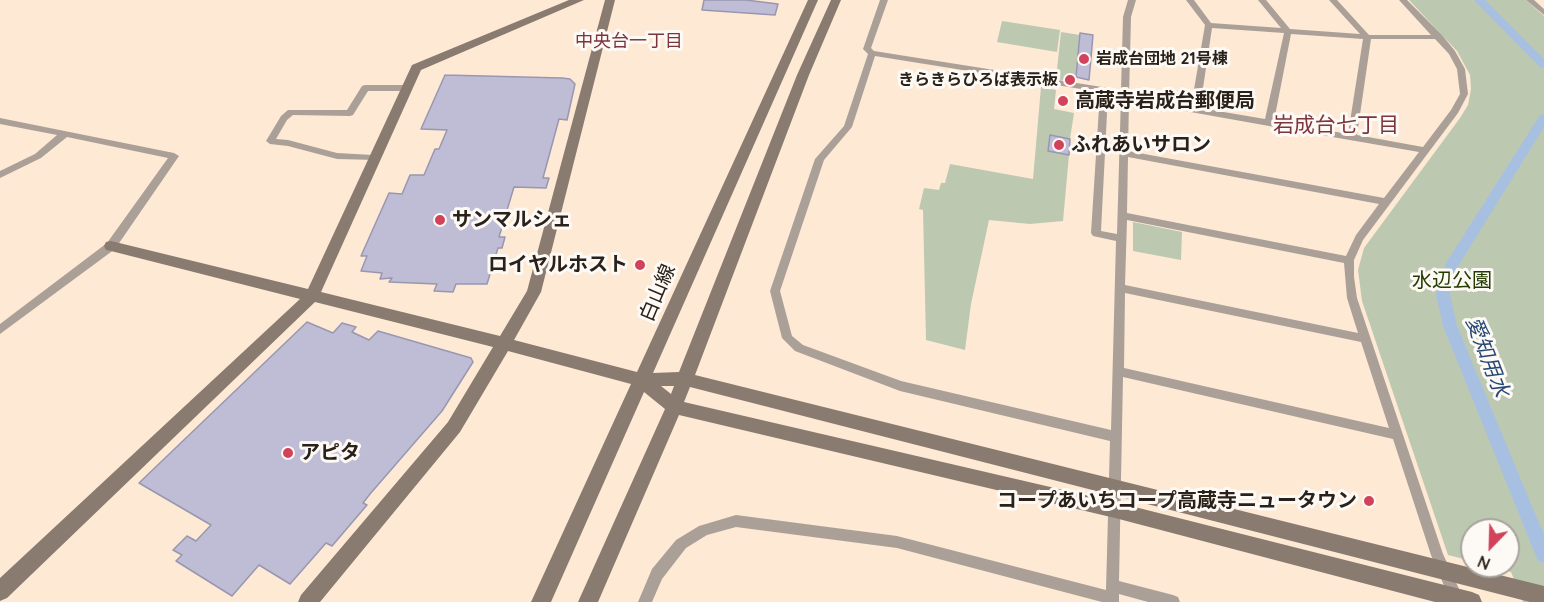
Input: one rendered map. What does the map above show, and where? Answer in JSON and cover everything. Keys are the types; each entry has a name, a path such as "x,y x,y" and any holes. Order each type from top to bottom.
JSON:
{"street":[{"path":"0,591 312,296 416,68 579,0"},
{"path":"308,602 454,427 534,292 610,0"},
{"name":"白山線","path":"541,602 813,0"},
{"path":"588,602 674,407 803,75 836,0"},
{"path":"884,0 867,49 872,53 1104,90 1195,110 1425,150"},
{"path":"1112,595 1128,17 1132,0"},
{"path":"1190,0 1209,25 1195,110"},
{"path":"1262,0 1288,31"},
{"path":"1333,0 1367,37"},
{"path":"1403,0 1452,53 1461,69 1464,94 1455,111 1359,238 1349,260 1352,298 1442,571 1462,601"},
{"path":"1530,0 1544,13"},
{"path":"1209,25 1367,37 1439,37"},
{"path":"1269,123 1288,31"},
{"path":"1352,137 1367,37"},
{"path":"872,53 848,127 820,159 775,291 787,338 799,348 900,386 1117,437"},
{"path":"373,158 337,156 288,142 270,141 284,118 291,112 350,113 365,88 405,88"},
{"path":"1104,90 1096,233 1122,239"},
{"path":"0,121 174,156 111,246 0,330"},
{"path":"2,173 38,156 65,134"},
{"path":"1124,153 1386,202"},
{"path":"1123,216 1349,260"},
{"path":"111,246 503,343 642,380 685,379 1544,597"},
{"path":"1121,288 1366,339"},
{"path":"1118,371 1397,435"},
{"path":"642,380 674,407 1115,510 1462,601"},
{"path":"645,602 657,574 681,544 704,530 736,521 897,542 1112,595 1173,602"}],"green space":[{"name":"水辺公園","path":"1409,0 1526,0 1544,16 1544,602 1523,602 1513,578 1520,578 1520,518 1460,518 1460,558 1448,555 1362,301 1358,270 1364,248 1468,105 1471,89 1470,75 1457,51"},
{"path":"1002,21 1060,30 1057,52 997,42"},
{"path":"1061,32 1080,35 1075,82 1056,79"},
{"path":"1041,87 1056,90 1054,109 1074,113 1070,139 1050,135 1069,155 1063,221 1030,224 989,220 971,304 965,350 926,340 923,210 919,209 924,188 939,190 941,183 945,183 950,164 1033,179"},
{"path":"1133,222 1182,232 1181,260 1133,251"}],"building":[{"path":"704,0 746,0 778,4 775,15 702,10"},
{"name":"岩成台団地 21号棟","path":"1080,33 1093,35 1089,80 1076,77"},
{"path":"445,75 562,78 570,79 575,84 567,120 559,119 543,178 549,178 546,188 514,187 499,237 505,237 502,248 498,248 487,284 456,284 453,292 434,291 437,284 389,282 392,278 380,279 382,273 361,271 367,256 361,256 389,193 402,194 410,175 424,175 435,149 439,149 447,130 421,129"},
{"name":"ふれあいサロン","path":"1050,135 1070,139 1069,155 1048,151"},
{"name":"アピタ","path":"307,322 333,333 342,323 356,327 352,332 369,340 378,331 471,358 473,362 442,411 370,494 363,503 367,505 332,546 326,543 290,584 259,565 232,596 176,561 182,555 173,550 187,536 196,541 211,525 139,483"}],"waterway":[{"name":"愛知用水","path":"1479,0 1544,65"},
{"name":"愛知用水","path":"1544,118 1451,267 1443,294 1450,326 1544,555"}],"place":[{"name":"岩成台団地 21号棟","path":"1084,59"},
{"name":"きらきらひろば表示板","path":"1070,80"},
{"name":"高蔵寺岩成台郵便局","path":"1063,101"},
{"name":"ふれあいサロン","path":"1059,145"},
{"name":"サンマルシェ","path":"440,220"},
{"name":"ロイヤルホスト","path":"640,265"},
{"name":"アピタ","path":"288,453"},
{"name":"コープあいちコープ高蔵寺ニュータウン","path":"1369,501"}],"district":[{"name":"中央台一丁目","path":"629,42"},
{"name":"岩成台七丁目","path":"1336,126"}]}
